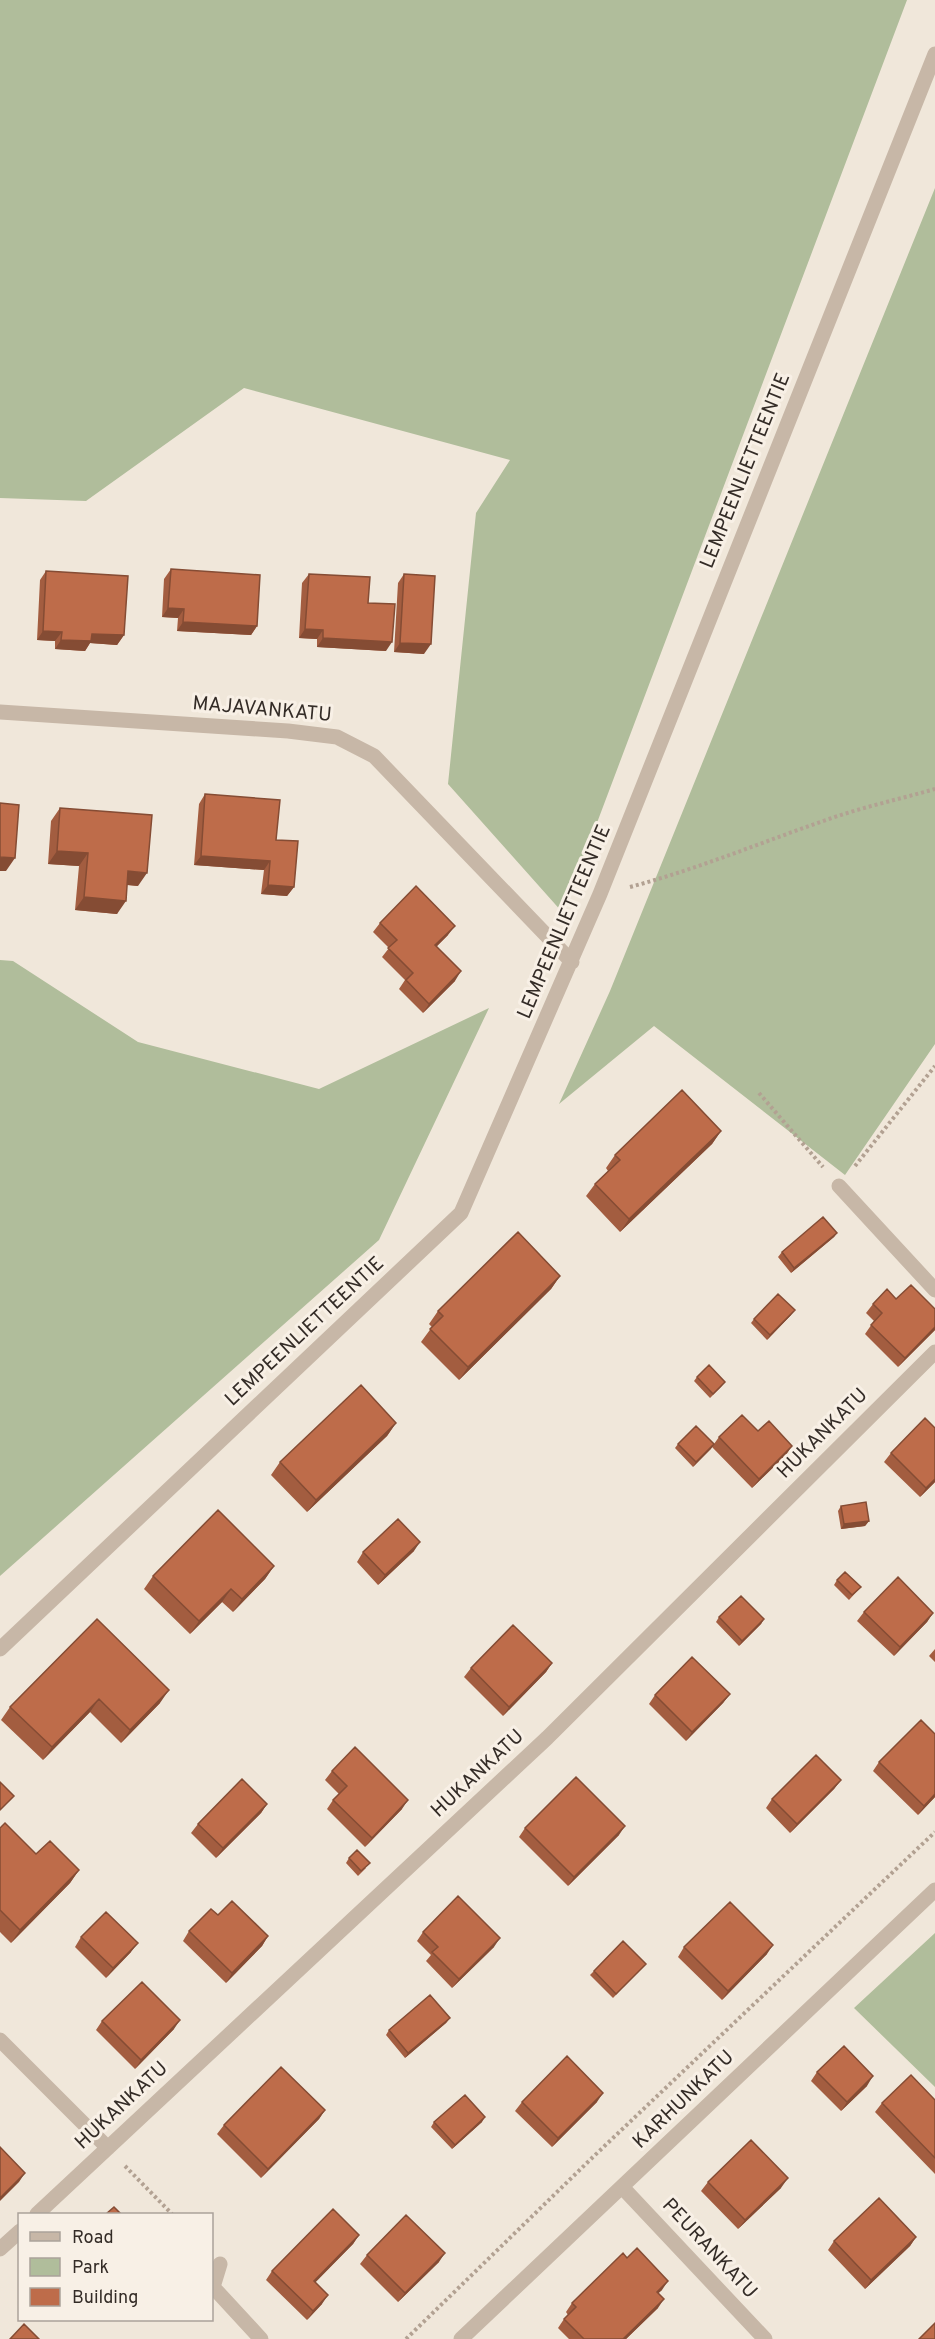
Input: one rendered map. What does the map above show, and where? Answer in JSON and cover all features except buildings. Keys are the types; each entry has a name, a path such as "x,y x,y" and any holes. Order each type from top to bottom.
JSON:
{"street":[{"name":"LEMPEENLIETTEENTIE","path":"0,1649 461,1213 600,894 935,54"},
{"name":"MAJAVANKATU","path":"0,712 288,731 337,737 374,756 572,962"},
{"path":"839,1186 935,1290"},
{"name":"HUKANKATU","path":"38,2213 547,1738 935,1352"},
{"name":"KARHUNKATU","path":"461,2339 935,1890"},
{"path":"0,2040 108,2148"},
{"name":"PEURANKATU","path":"623,2188 765,2339"},
{"path":"0,2249 18,2233"},
{"path":"220,2264 213,2287 261,2339"}],"path":[{"path":"600,894 672,875 830,818 935,789"},
{"path":"759,1093 839,1186 935,1066"},
{"path":"406,2339 593,2157 935,1832"},
{"path":"108,2148 171,2213"}],"green space":[{"path":"0,0 907,0 563,913 448,784 476,513 510,460 244,388 86,501 0,498"},
{"path":"935,188 935,1044 845,1175 654,1026 559,1104 610,991"},
{"path":"0,960 13,961 138,1042 319,1089 489,1008 379,1240 0,1576"},
{"path":"935,1933 935,2087 854,2008"}]}
